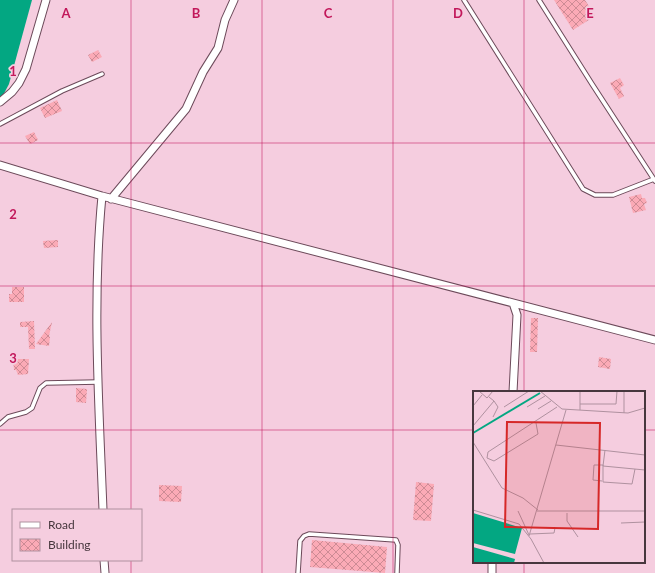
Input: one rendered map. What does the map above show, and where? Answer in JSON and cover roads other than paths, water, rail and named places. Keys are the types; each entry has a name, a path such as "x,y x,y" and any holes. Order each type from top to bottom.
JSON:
{"street":[{"path":"0,102 12,92 19,83 26,69 46,0"},
{"path":"111,199 186,109 203,72 218,48 225,20 234,0"},
{"path":"0,165 111,199 655,340"},
{"path":"102,196 96,305 102,509"},
{"path":"513,391 516,315 514,303"},
{"path":"104,561 105,573"}],"lane":[{"path":"464,0 583,189 595,195 613,195 654,180 539,0"},
{"path":"0,124 62,91 102,74"},
{"path":"0,424 8,417 26,412 32,408 40,388 46,383 98,382"},
{"path":"298,573 300,541 304,536 309,534 396,540 398,545 397,573"}]}
